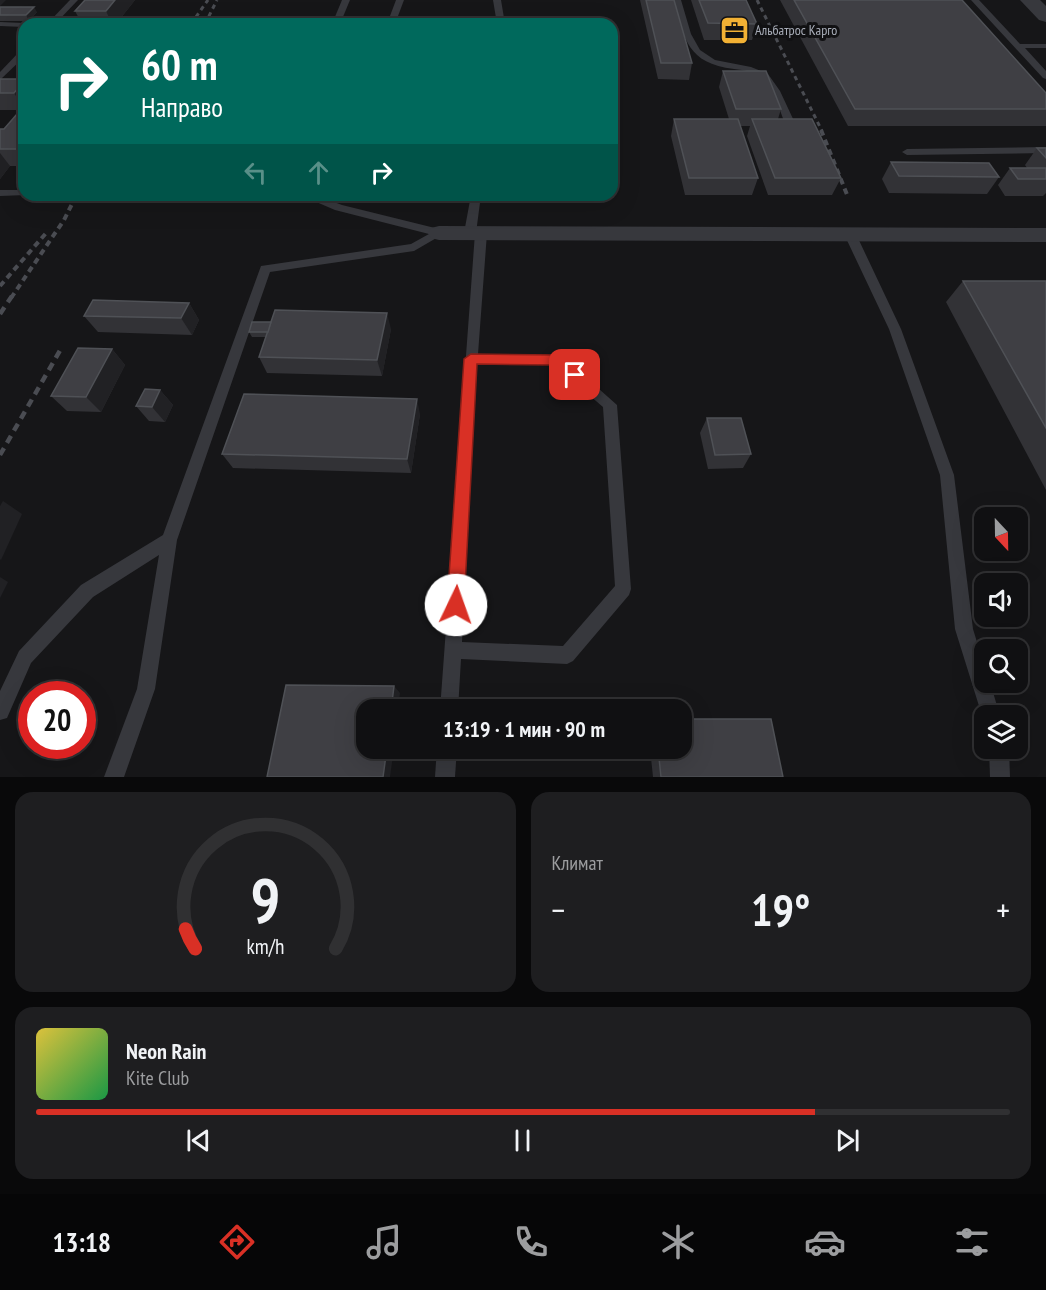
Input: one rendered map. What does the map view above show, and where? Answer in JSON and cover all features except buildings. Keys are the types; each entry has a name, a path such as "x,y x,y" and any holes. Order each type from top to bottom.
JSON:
{"street":[{"path":"1029,0 1046,16"},
{"path":"439,233 1046,235"}],"lane":[{"path":"57,18 74,0"},
{"path":"338,18 346,0"},
{"path":"393,18 400,0"},
{"path":"496,0 500,18"},
{"path":"677,0 695,50 703,58 716,63 750,69 764,76 773,86 789,121"},
{"path":"975,0 1046,76"},
{"path":"0,24 18,25"},
{"path":"1018,46 1046,46"},
{"path":"0,77 18,58"},
{"path":"907,152 1046,150"},
{"path":"0,193 18,193"},
{"path":"321,201 339,208 439,233"},
{"path":"450,699 471,359 476,201"},
{"path":"114,777 146,688 169,540 266,268 414,247 439,233"},
{"path":"850,234 895,329 947,475 964,629 988,705"},
{"path":"453,650 567,655 623,589 610,405 557,360 471,359"},
{"path":"0,711 25,657 87,591 169,540"},
{"path":"445,777 446,759"},
{"path":"999,759 1000,777"}],"railway":[{"path":"195,18 208,0"},
{"path":"208,18 217,0"},
{"path":"742,0 758,38"},
{"path":"757,0 822,131"},
{"path":"821,130 848,197"},
{"path":"11,298 64,220 74,201"},
{"path":"0,286 47,232"},
{"path":"0,314 12,296"},
{"path":"0,455 62,347"}],"place":[{"name":"Альбатрос Карго","path":"734,30"}],"route":[{"path":"456,605 471,359 557,360 575,375"}]}
